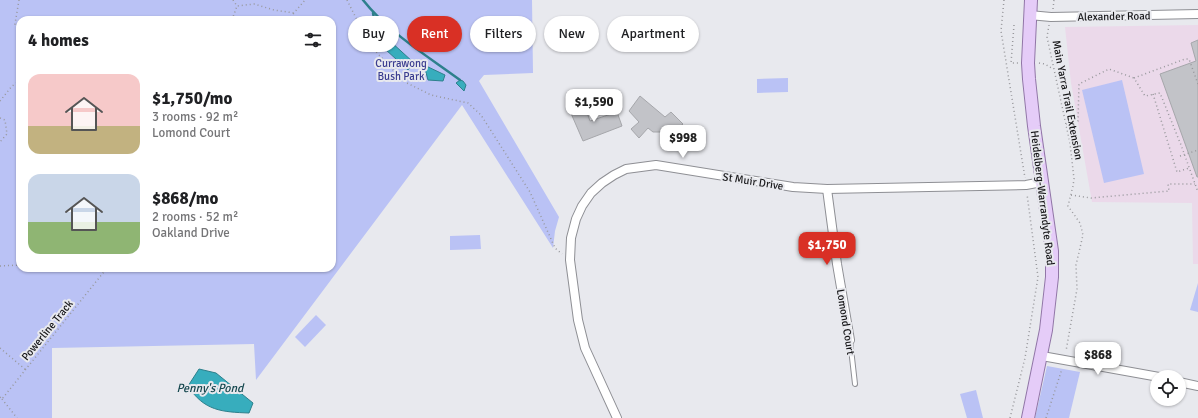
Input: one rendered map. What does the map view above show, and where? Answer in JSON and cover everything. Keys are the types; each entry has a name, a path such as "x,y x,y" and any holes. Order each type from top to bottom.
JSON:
{"main road":[{"name":"Heidelberg-Warrandyte Road","path":"1028,418 1042,356 1052,277 1052,251 1034,126 1029,79 1029,15 1031,0"}],"street":[{"name":"Alexander Road","path":"1029,15 1051,17 1198,14"},
{"name":"St Muir Drive","path":"617,418 585,348 578,320 570,260 571,238 576,218 582,206 591,193 602,183 626,169 656,165 793,187 827,189 1026,185 1042,182"},
{"name":"Lomond Court","path":"827,189 837,264 850,340"},
{"path":"1042,356 1150,375"},
{"path":"1186,383 1198,386"}],"lane":[{"name":"Lomond Court","path":"850,340 855,384"}],"path":[{"path":"16,16 19,0"},
{"path":"233,0 237,6"},
{"path":"291,16 305,0"},
{"path":"347,0 369,44 403,81 431,95 468,103 480,115 530,192 556,248 570,260"},
{"path":"1004,0 1001,31 1026,185 1038,277 1025,358 1010,418"},
{"path":"237,6 254,4 274,10 294,13"},
{"path":"233,16 237,6"},
{"name":"Main Yarra Trail Extension","path":"1046,418 1065,360 1077,289 1076,265 1083,235 1080,223 1068,206 1074,178 1070,143 1047,37 1051,17"},
{"path":"1134,78 1185,59 1189,59 1198,84"},
{"path":"1007,63 1012,63"},
{"path":"1066,124 1078,121 1079,84 1109,69 1134,78 1145,96 1160,93 1198,192"},
{"path":"0,101 12,86 16,84"},
{"path":"1152,94 1177,172 1190,168"},
{"path":"0,118 5,120 7,134 0,142"},
{"path":"1180,156 1198,150"},
{"path":"1071,195 1091,198 1169,191 1168,184 1195,184"},
{"path":"0,266 16,265"},
{"name":"Powerline Track","path":"2,399 104,272"},
{"path":"0,348 26,370"},
{"path":"0,397 17,418"}],"shaded area":[{"path":"1198,25 1198,264 1193,264 1192,203 1092,202 1071,83 1065,27"}],"green space":[{"name":"Currawong Bush Park","path":"0,0 532,0 532,16 470,16 470,52 533,52 533,73 484,75 479,81 559,217 555,231 553,248 462,105 256,380 254,344 52,348 52,418 0,418"},
{"path":"788,78 788,92 757,93 757,79"},
{"path":"1122,80 1144,174 1104,183 1082,90"},
{"path":"480,235 481,249 450,250 450,236"},
{"path":"1198,283 1198,312 1190,310"},
{"path":"316,315 326,325 305,347 295,337"},
{"path":"1047,366 1080,372 1069,418 1035,418"},
{"path":"976,390 983,418 967,418 960,394"}],"water":[{"path":"399,49 413,62 408,70 388,52 399,52"},
{"path":"424,65 445,75 443,81 428,80"},
{"path":"460,80 466,85 464,91 456,83"},
{"name":"Penny's Pond","path":"199,369 216,373 253,403 249,413 222,411 200,401 188,386"}],"building":[{"path":"1198,40 1197,177 1160,74 1196,61 1191,43"},
{"path":"640,96 665,117 671,112 683,124 668,137 662,132 653,132 648,128 639,138 631,129 639,122 629,111"},
{"path":"584,104 590,121 617,112 622,126 583,141 570,111"}],"waterway":[{"path":"363,0 373,12 396,33 460,80"}]}
